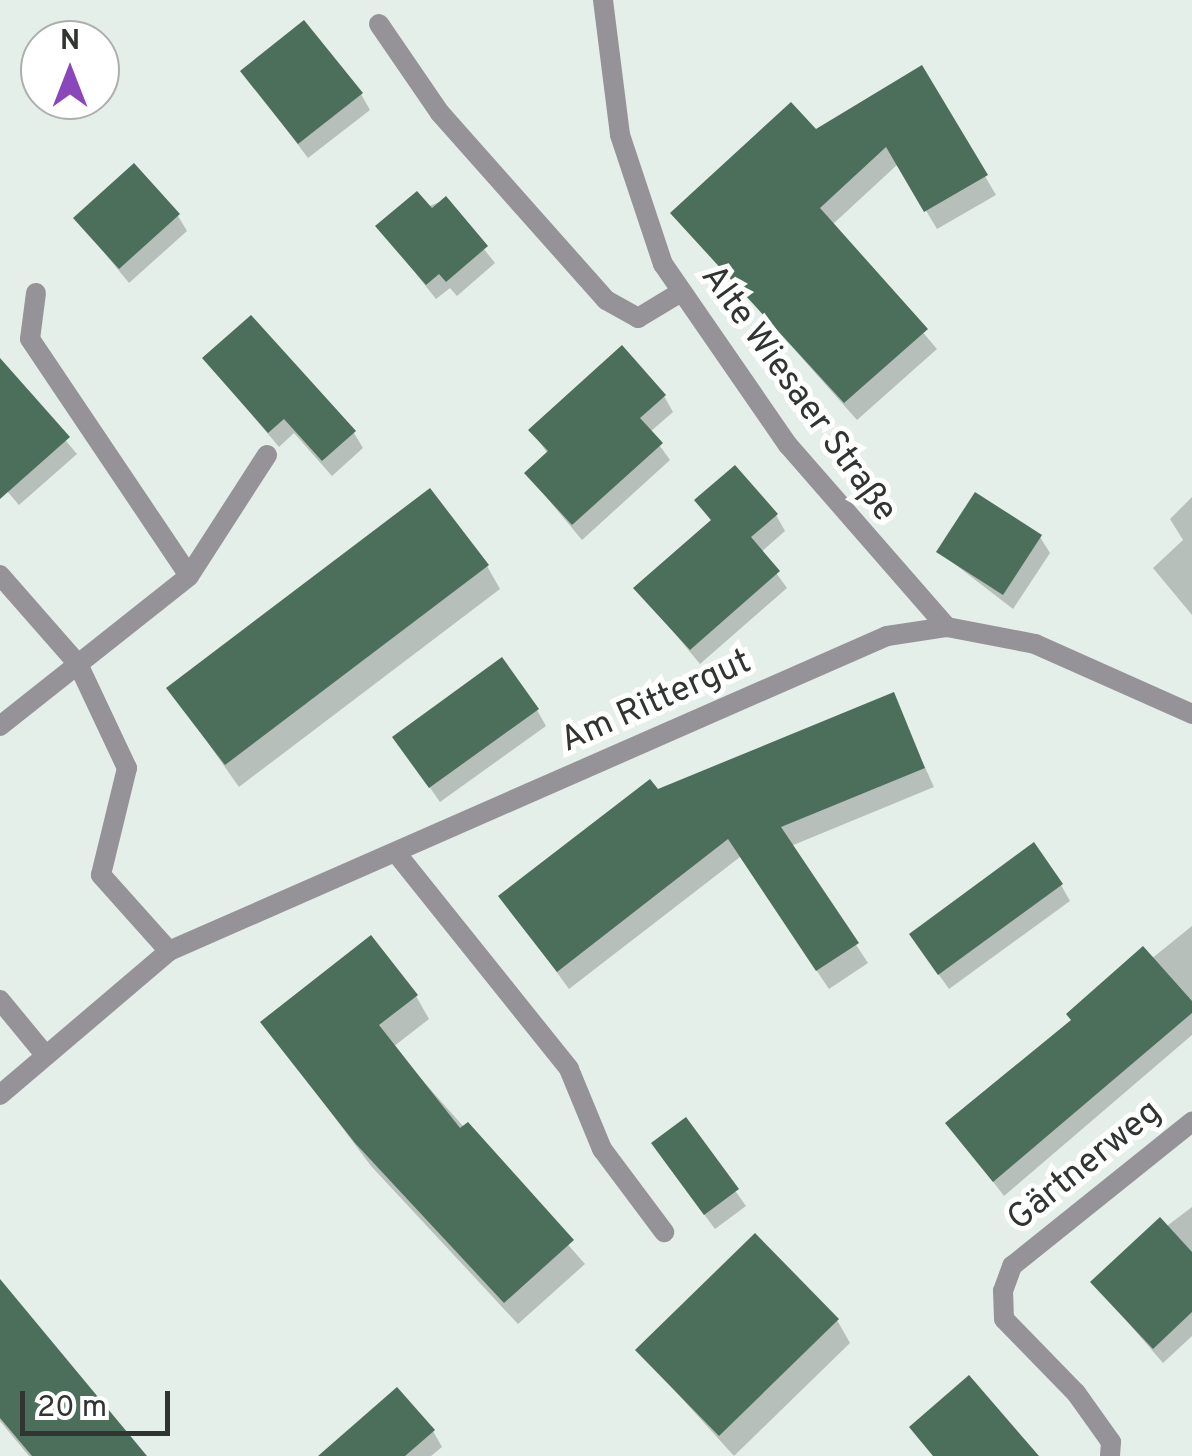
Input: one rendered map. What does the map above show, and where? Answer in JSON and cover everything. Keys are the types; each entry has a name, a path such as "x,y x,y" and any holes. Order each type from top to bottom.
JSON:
{"street":[{"name":"Alte Wiesaer Straße","path":"603,0 620,135 681,292 788,446 947,627"},
{"path":"379,24 440,113 606,300 638,318 681,292"},
{"path":"36,293 30,339 189,576"},
{"path":"0,726 189,576 267,455"},
{"path":"0,575 78,664 126,768 101,875 169,951"},
{"path":"947,627 1035,644 1192,714"},
{"name":"Am Rittergut","path":"0,1096 169,951 397,854 829,659 947,627"},
{"path":"397,854 569,1069 602,1149 664,1232"},
{"path":"0,1000 46,1056"},
{"name":"Gärtnerweg","path":"1110,1456 1111,1442 1076,1394 1004,1320 1003,1291 1012,1266 1192,1122"}],"building":[{"path":"304,20 363,93 298,144 240,71"},
{"path":"922,65 988,175 924,212 886,147 820,208 928,329 844,403 670,213 791,102 816,129"},
{"path":"134,163 180,214 119,269 73,218"},
{"path":"417,191 432,208 446,196 488,246 446,282 439,274 426,285 375,226"},
{"path":"251,315 356,431 322,461 284,419 268,433 202,358"},
{"path":"622,345 666,395 640,418 663,443 572,525 524,473 548,451 528,430"},
{"path":"0,358 70,437 0,499"},
{"path":"735,465 778,514 751,537 780,571 690,650 633,588 711,520 694,500"},
{"path":"430,488 489,565 225,765 166,688"},
{"path":"975,492 1042,535 1003,595 936,552"},
{"path":"502,657 539,709 429,788 392,737"},
{"path":"894,692 925,768 781,827 859,943 816,971 728,839 557,972 498,896 650,779 658,789"},
{"path":"1034,842 1063,884 938,975 909,934"},
{"path":"371,935 418,995 379,1025 460,1128 468,1122 574,1240 504,1303 355,1143 260,1022"},
{"path":"1143,946 1192,1001 1192,1013 993,1182 945,1123 1071,1020 1066,1014"},
{"path":"686,1117 739,1189 704,1215 651,1143"},
{"path":"1160,1217 1192,1252 1192,1312 1153,1349 1090,1282"},
{"path":"755,1233 839,1319 719,1436 635,1350"},
{"path":"0,1279 147,1456 32,1456 0,1418"},
{"path":"969,1375 1039,1456 933,1456 909,1427"},
{"path":"397,1387 435,1430 405,1456 318,1456"}]}
